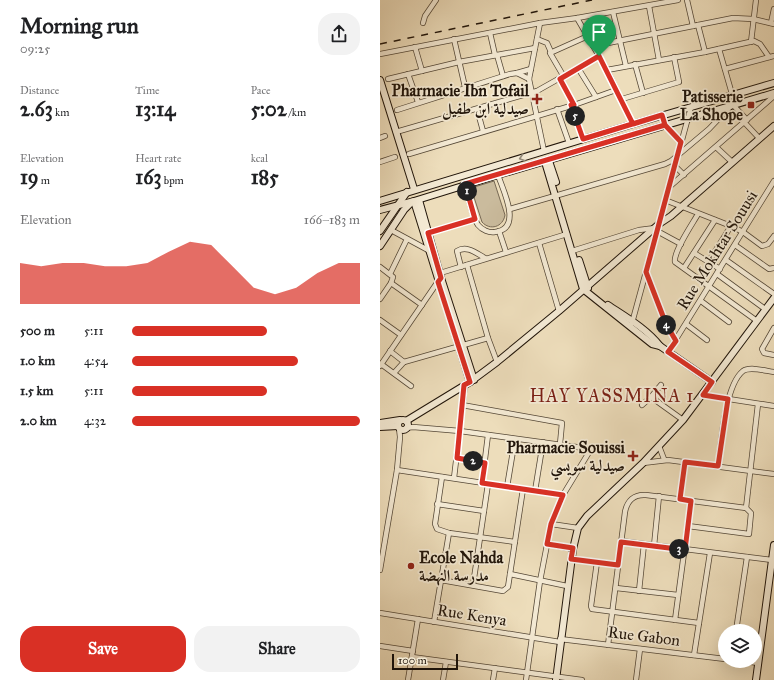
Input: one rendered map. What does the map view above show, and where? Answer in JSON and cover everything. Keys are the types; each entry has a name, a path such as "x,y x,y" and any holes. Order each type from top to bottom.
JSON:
{"street":[{"path":"423,23 425,16 436,0"},
{"path":"380,54 490,32 678,0"},
{"path":"687,0 693,26"},
{"path":"751,42 756,0"},
{"path":"649,6 659,60"},
{"path":"593,46 733,18 753,19 773,23 774,9"},
{"path":"613,12 626,66"},
{"path":"577,18 607,70 633,124"},
{"path":"540,23 529,79 544,151"},
{"path":"698,25 705,52"},
{"path":"490,32 503,76"},
{"path":"552,52 588,36"},
{"path":"537,39 547,43 552,52 550,53 573,105 583,139"},
{"path":"454,40 465,87"},
{"path":"607,70 705,52 754,41 760,44 771,56 725,69"},
{"path":"416,47 422,71"},
{"path":"388,79 459,62 535,48"},
{"path":"719,49 732,94"},
{"path":"396,132 531,93 562,78 599,56"},
{"path":"622,99 679,82 674,57"},
{"path":"636,64 643,93"},
{"path":"578,68 596,97"},
{"path":"397,110 465,87 531,69"},
{"path":"517,73 529,79"},
{"path":"408,74 418,102"},
{"path":"380,80 415,189 421,193 415,201 404,210 380,246"},
{"path":"380,201 415,189 457,178 732,94 774,83"},
{"path":"409,154 573,105 616,90"},
{"path":"380,210 415,201 465,184 547,161 688,118 774,94"},
{"path":"668,188 774,94"},
{"path":"732,106 759,138"},
{"path":"510,209 671,161 709,129 732,106"},
{"path":"632,324 690,107"},
{"path":"477,109 483,131"},
{"path":"557,109 569,143"},
{"path":"662,115 665,125 681,142"},
{"path":"380,427 404,426 497,362 657,228 774,126"},
{"path":"716,146 732,162"},
{"path":"380,162 395,157"},
{"path":"547,161 585,288 608,310 632,324 652,344 660,346 712,382"},
{"path":"671,161 674,166 684,175"},
{"path":"465,184 475,219 482,229 494,232 499,231 504,228 510,220 510,209 498,175"},
{"name":"Rue Mokhtar Souusi","path":"668,352 774,181"},
{"path":"406,193 406,200 415,201"},
{"path":"380,231 406,193"},
{"path":"558,195 567,234 574,251"},
{"path":"665,200 731,226 743,232 763,246 768,244 774,236"},
{"path":"415,201 460,346 469,382 462,406 454,478"},
{"path":"698,214 681,244 675,258 676,263 757,321"},
{"path":"426,234 475,219"},
{"path":"684,268 715,220"},
{"path":"709,261 731,226"},
{"path":"574,251 639,230 657,228 681,244"},
{"path":"391,230 428,250"},
{"path":"499,231 506,252"},
{"path":"426,234 428,250 439,277"},
{"path":"411,386 381,365 422,306 439,277 485,258 567,234"},
{"path":"390,274 407,239"},
{"path":"539,243 559,311"},
{"path":"735,245 769,269 774,268"},
{"path":"461,267 457,252 460,249 468,249 485,258"},
{"path":"694,253 720,268"},
{"path":"726,260 774,294"},
{"path":"467,265 488,338 497,362"},
{"path":"380,266 393,277 391,284 380,299"},
{"path":"646,272 666,324 676,341"},
{"path":"717,274 765,309"},
{"path":"391,284 422,306"},
{"path":"556,678 567,586 578,528 595,508 643,463 683,420 774,298"},
{"path":"701,300 730,322"},
{"path":"380,320 401,335"},
{"path":"686,324 707,340"},
{"path":"774,328 762,349 764,353 774,355"},
{"path":"394,373 404,362 488,338"},
{"path":"390,351 404,362"},
{"path":"718,466 728,399 734,385 743,371 752,370 774,372"},
{"path":"642,405 661,385"},
{"path":"703,395 774,406"},
{"path":"651,396 683,420"},
{"path":"746,508 758,404"},
{"path":"462,406 562,423 560,444"},
{"path":"380,423 460,431 592,449 563,495 551,524 540,581 526,680"},
{"path":"380,570 397,470 400,438 404,426"},
{"path":"482,483 488,435"},
{"path":"507,487 515,439"},
{"path":"534,491 543,442"},
{"path":"659,446 664,459"},
{"path":"457,458 485,463"},
{"path":"643,463 664,459 774,474"},
{"path":"680,499 685,462"},
{"path":"397,470 563,495"},
{"path":"442,477 437,504 436,529 449,533 515,542"},
{"path":"473,585 488,484"},
{"path":"441,580 503,591 508,587 523,489"},
{"path":"608,645 626,506 630,500 637,496 643,495 659,496 746,508 750,511 751,515 749,534 688,526"},
{"path":"654,546 659,496"},
{"path":"675,620 691,501"},
{"path":"437,504 484,511"},
{"path":"551,524 578,528"},
{"path":"380,528 386,529"},
{"path":"434,622 449,533"},
{"path":"621,542 772,560"},
{"path":"547,544 573,548"},
{"path":"639,591 644,544"},
{"path":"762,634 774,545"},
{"path":"694,655 710,553"},
{"path":"737,624 747,557"},
{"path":"571,559 618,565"},
{"path":"597,562 591,606 592,609 699,623"},
{"path":"510,574 567,586"},
{"path":"616,588 678,596"},
{"name":"Rue Kenya","path":"380,613 532,638 560,641"},
{"path":"409,680 418,619"},
{"name":"Rue Gabon","path":"560,641 718,658"},
{"path":"380,646 413,651"},
{"path":"636,680 640,649"},
{"path":"412,658 495,668 556,678 582,680"},
{"path":"443,680 446,662"},
{"path":"493,680 495,668"},
{"path":"756,680 757,668"}],"shaded area":[{"path":"494,181 505,215 504,219 499,225 492,227 485,225 482,222 471,188"}],"railway":[{"path":"380,44 592,0"}],"place":[{"name":"Pharmacie Ibn Tofail صيدلية ابن طفيل","path":"537,99"},
{"name":"Patisserie La Shope","path":"751,105"},
{"name":"Pharmacie Souissi صيدلية سويسي","path":"633,456"},
{"name":"Ecole Nahda مدرسة النهضة","path":"411,566"}],"district":[{"name":"HAY YASSMINA 1","path":"612,396"}],"route":[{"path":"599,56 560,79 574,105 571,105 583,139 662,115 665,125 681,142 646,272 650,279 670,334 676,341 668,352 712,382 703,395 728,399 718,466 685,462 680,499 691,501 685,550 621,542 618,565 571,559 573,548 547,544 551,524 563,495 482,483 485,463 457,458 464,385 470,382 438,282 441,278 428,233 475,219 465,184 549,161 665,125 662,115 633,124 622,99 599,56"}]}
